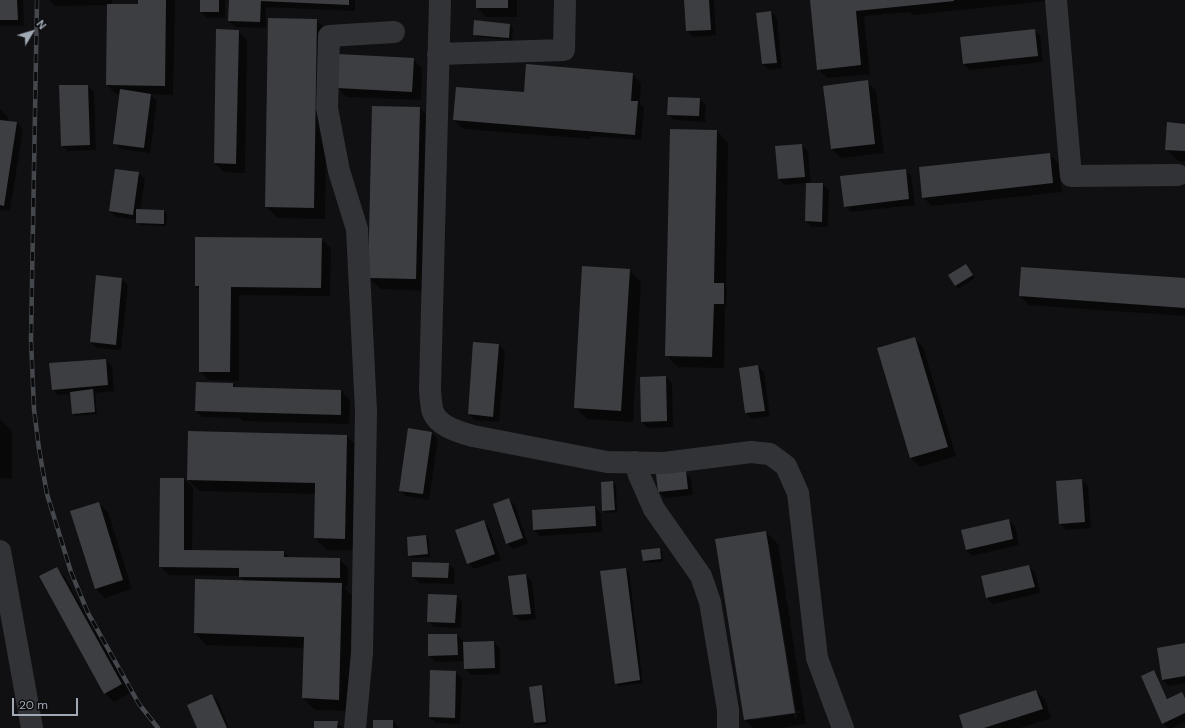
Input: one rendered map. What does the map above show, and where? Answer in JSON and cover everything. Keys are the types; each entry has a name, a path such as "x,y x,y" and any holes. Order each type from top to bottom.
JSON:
{"street":[{"path":"440,0 430,387 433,411 443,424 457,432 607,462 664,463 751,452 770,454 786,466 798,493 818,658 843,728"},
{"path":"438,54 564,50 565,0"},
{"path":"1056,0 1071,176 1178,175"},
{"path":"355,728 362,653 366,411 357,229 339,170 327,108 329,36 394,32"},
{"path":"635,462 638,475 654,509 701,576 710,602 728,710 728,728"},
{"path":"0,551 32,728"}],"building":[{"path":"0,0 17,0 18,20 0,20"},
{"path":"138,0 166,0 165,86 106,85 107,4 138,4"},
{"path":"200,0 219,0 219,12 200,12"},
{"path":"229,0 349,0 349,5 261,1 260,22 228,21"},
{"path":"476,0 508,0 508,8 476,8"},
{"path":"684,0 709,0 711,30 686,31"},
{"path":"810,0 954,1 856,11 861,65 817,70"},
{"path":"771,11 777,63 762,64 756,13"},
{"path":"268,18 317,19 314,208 265,207"},
{"path":"474,20 510,24 509,38 473,35"},
{"path":"216,29 239,30 236,164 214,163"},
{"path":"1035,29 1038,56 963,64 960,37"},
{"path":"338,54 414,58 412,92 337,88"},
{"path":"526,64 633,73 631,101 638,101 635,135 453,120 456,87 524,92"},
{"path":"868,80 875,144 831,149 823,86"},
{"path":"59,85 88,85 90,145 61,146"},
{"path":"120,89 151,94 144,148 113,144"},
{"path":"668,97 700,98 699,116 667,115"},
{"path":"372,106 420,107 416,279 368,278"},
{"path":"0,120 17,122 4,206 0,205"},
{"path":"1167,122 1185,124 1185,151 1165,150"},
{"path":"670,129 717,130 714,283 724,283 724,304 714,304 712,357 665,356"},
{"path":"802,144 805,177 778,179 775,146"},
{"path":"1050,153 1053,183 922,198 919,167"},
{"path":"115,169 139,172 133,215 109,211"},
{"path":"906,169 909,199 844,207 840,176"},
{"path":"806,183 823,183 822,222 805,221"},
{"path":"136,209 164,210 164,224 136,223"},
{"path":"195,237 322,238 321,288 231,287 230,372 199,372 199,286 195,286"},
{"path":"966,264 973,275 955,286 948,275"},
{"path":"582,266 630,269 621,411 574,408"},
{"path":"1021,267 1185,278 1185,308 1019,296"},
{"path":"96,275 122,278 116,345 90,342"},
{"path":"915,337 948,447 910,458 877,348"},
{"path":"473,342 499,344 493,417 468,414"},
{"path":"106,359 108,385 52,390 49,363"},
{"path":"758,365 765,411 745,413 739,368"},
{"path":"666,376 667,421 641,422 640,377"},
{"path":"196,382 233,383 233,387 341,390 341,415 195,411"},
{"path":"93,389 95,412 72,414 70,392"},
{"path":"408,428 432,432 423,494 399,491"},
{"path":"188,431 347,435 345,539 314,538 315,483 187,480"},
{"path":"686,471 688,489 658,492 656,474"},
{"path":"160,478 184,478 184,550 284,551 284,557 340,558 340,578 239,577 239,568 159,567"},
{"path":"1082,479 1085,522 1059,524 1056,481"},
{"path":"613,481 615,510 602,511 601,482"},
{"path":"509,498 523,538 506,544 493,504"},
{"path":"99,502 123,580 95,589 70,511"},
{"path":"595,506 596,526 533,530 532,510"},
{"path":"1009,519 1013,539 966,550 961,530"},
{"path":"484,520 495,554 467,564 455,530"},
{"path":"766,531 795,713 744,720 715,539"},
{"path":"426,535 428,554 408,556 407,537"},
{"path":"660,548 661,559 643,561 641,550"},
{"path":"412,562 449,563 448,578 412,577"},
{"path":"1029,565 1035,587 986,598 981,576"},
{"path":"57,567 122,684 104,694 39,576"},
{"path":"626,568 640,680 615,684 600,571"},
{"path":"526,574 531,614 513,615 508,576"},
{"path":"195,579 342,583 339,700 302,698 304,637 194,633"},
{"path":"428,594 457,595 455,623 427,622"},
{"path":"428,634 457,634 458,655 428,656"},
{"path":"494,641 495,668 464,669 463,642"},
{"path":"1185,643 1185,676 1162,680 1157,648"},
{"path":"430,670 456,671 455,718 429,717"},
{"path":"1154,670 1167,699 1182,692 1185,698 1185,713 1162,724 1141,676"},
{"path":"542,685 546,722 534,723 529,687"},
{"path":"1036,690 1043,709 984,728 963,728 959,715"},
{"path":"212,694 227,728 197,728 187,705"},
{"path":"373,720 393,720 393,728 373,728"},
{"path":"314,721 338,721 337,728 314,728"}],"railway":[{"path":"37,0 31,340 34,409 39,449 47,494 71,572 88,613 139,704 158,728"}]}
